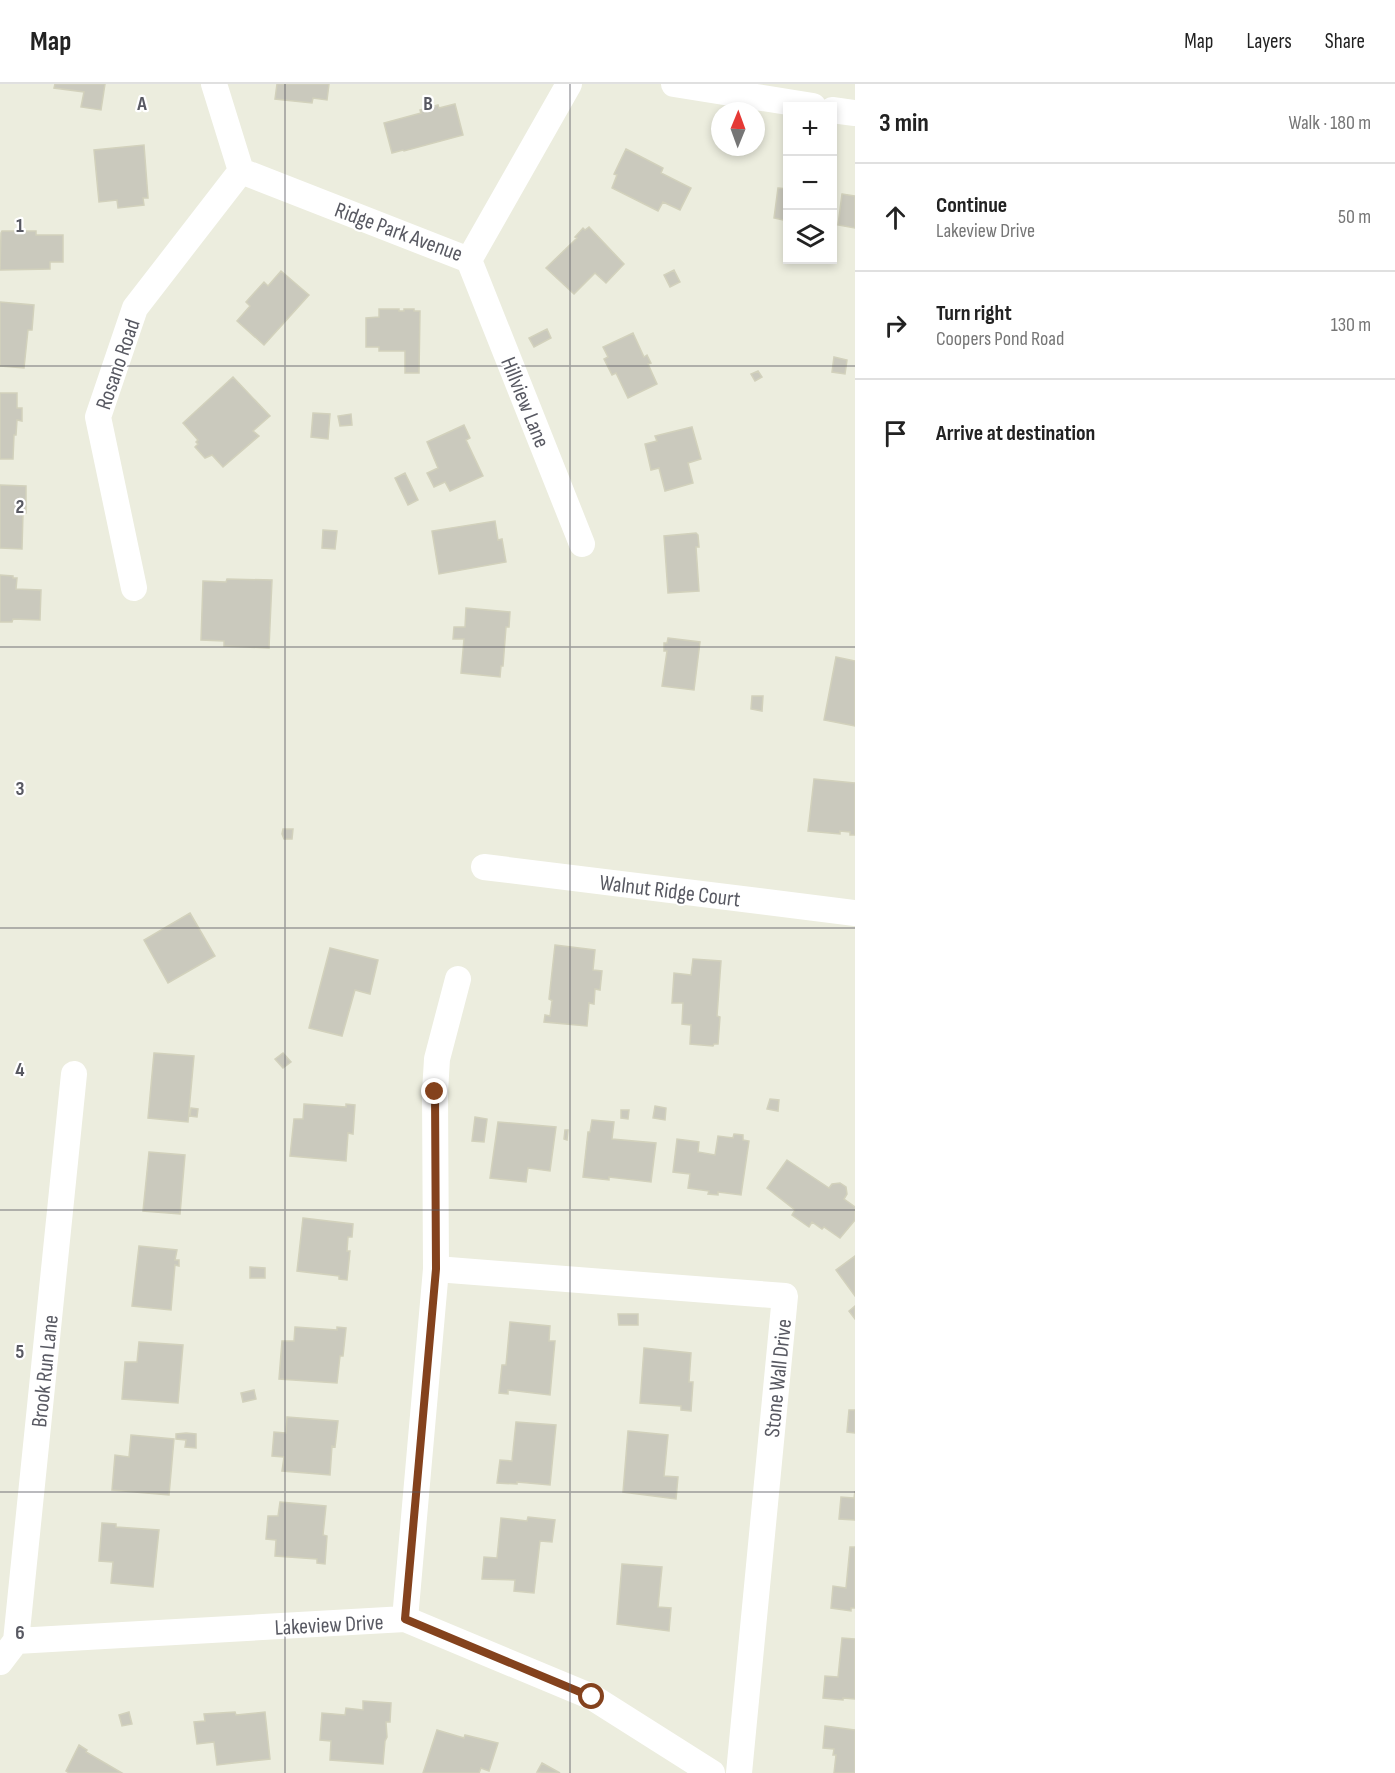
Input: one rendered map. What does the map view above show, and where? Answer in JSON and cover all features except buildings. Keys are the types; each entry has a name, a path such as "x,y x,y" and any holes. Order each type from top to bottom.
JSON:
{"street":[{"path":"214,84 241,171"},
{"name":"Ridge Park Avenue","path":"241,171 469,260 569,84"},
{"path":"674,84 788,102"},
{"path":"837,111 855,113"},
{"name":"Rosano Road","path":"134,588 98,417 135,308 241,171"},
{"name":"Hillview Lane","path":"469,260 582,544"},
{"name":"Walnut Ridge Court","path":"484,867 855,913"},
{"path":"405,1619 436,1269 435,1092 437,1059 458,979"},
{"name":"Brook Run Lane","path":"16,1641 74,1074"},
{"name":"Stone Wall Drive","path":"436,1269 785,1296 739,1773"},
{"name":"Lakeview Drive","path":"16,1641 405,1619 592,1697 712,1773"},
{"path":"0,1662 16,1641"}],"route":[{"path":"435,1092 436,1269 405,1619 592,1697"}]}
